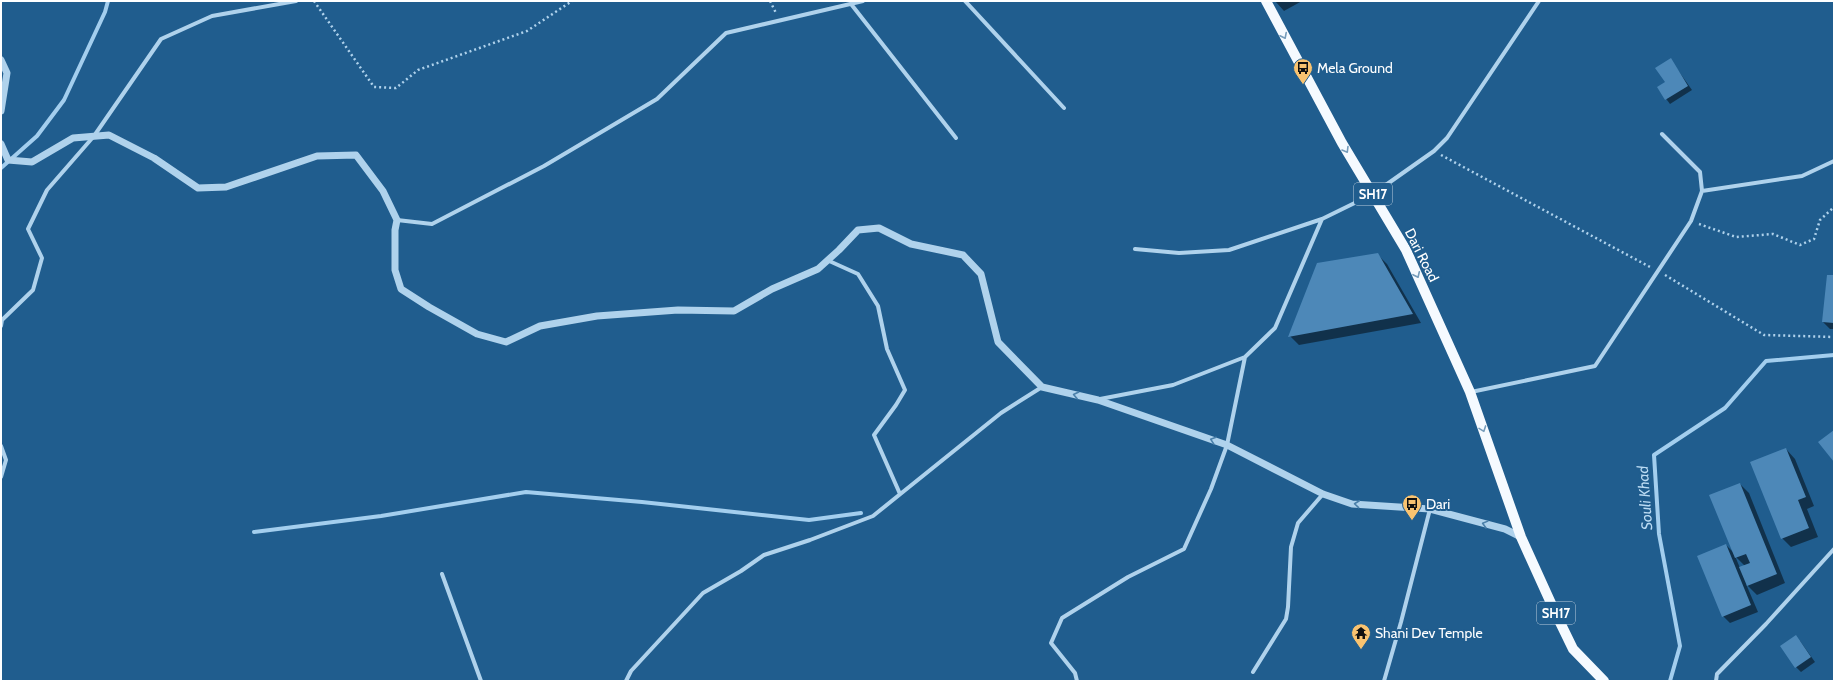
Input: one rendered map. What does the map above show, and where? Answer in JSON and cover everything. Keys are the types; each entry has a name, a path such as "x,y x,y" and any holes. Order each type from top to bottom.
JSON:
{"main road":[{"name":"Dari Road","path":"1266,1 1342,143 1406,250 1470,392 1521,537"},
{"name":"SH17","path":"1521,537 1574,649 1604,681"}],"street":[{"path":"1,326 2,320 33,290 42,258 28,229 47,190 94,136 161,39 212,16 296,1"},
{"path":"398,220 432,224 537,169 657,99 726,34 863,1"},
{"path":"965,1 1064,108"},
{"path":"1135,249 1179,252 1229,250 1322,219 1373,194 1434,151 1447,138 1539,1"},
{"path":"851,4 956,138"},
{"path":"1,60 8,72 1,111"},
{"path":"1470,392 1595,366 1691,221 1702,191 1700,172 1662,134"},
{"path":"1,144 8,160 32,162 73,138 109,135 154,158 198,188 226,187 317,156 356,155 383,191 398,220 394,270 401,289 429,308 477,334 506,342 540,326 597,316 678,310 734,311 772,289 818,269 858,230 879,228 911,244 963,255 982,274 998,342 1042,387 1098,400 1227,445 1323,494 1352,504 1430,509 1505,530 1521,537"},
{"path":"1702,191 1802,176 1834,161"},
{"path":"1098,400 1172,385 1245,357 1275,328 1322,219"},
{"path":"828,260 858,274 878,306 887,349 905,390 874,435 900,494"},
{"path":"1077,681 1075,673 1051,643 1062,618 1128,577 1184,549 1211,490 1227,445 1245,357"},
{"path":"626,681 631,671 703,593 764,555 810,540 873,516 1001,412 1042,387"},
{"path":"1,446 6,460 1,477"},
{"path":"1253,672 1286,619 1291,547 1298,522 1323,494"},
{"path":"1384,681 1430,509"},
{"path":"1716,681 1717,674 1766,624 1834,549"},
{"path":"442,574 481,681"}],"path":[{"path":"314,1 374,87 396,88 418,70 527,31 572,1"},
{"path":"770,1 779,20"},
{"path":"1434,151 1659,271 1764,335 1834,337"},
{"path":"1691,221 1736,237 1773,234 1800,245 1814,239 1820,220 1834,207"}],"building":[{"path":"1671,58 1688,86 1665,100 1657,87 1665,82 1655,68"},
{"path":"1378,253 1413,314 1288,337 1317,263"},
{"path":"1827,275 1834,275 1834,323 1822,322"},
{"path":"1834,430 1834,462 1818,442"},
{"path":"1786,448 1806,497 1798,500 1809,528 1781,539 1750,462"},
{"path":"1740,483 1777,574 1747,586 1739,567 1750,563 1746,554 1735,558 1709,495"},
{"path":"1726,544 1751,605 1722,617 1697,556"},
{"path":"1796,635 1811,657 1795,668 1780,646"}],"waterway":[{"path":"1,168 37,136 64,100 105,12 108,1"},
{"name":"Souli Khad","path":"1670,681 1680,646 1659,534 1654,455 1725,408 1766,361 1834,355"},
{"path":"254,532 381,516 526,492 642,502 809,520 861,513"}],"place":[{"name":"Mela Ground","path":"1303,85"},
{"name":"Dari","path":"1412,521"},
{"name":"Shani Dev Temple","path":"1361,650"}]}
